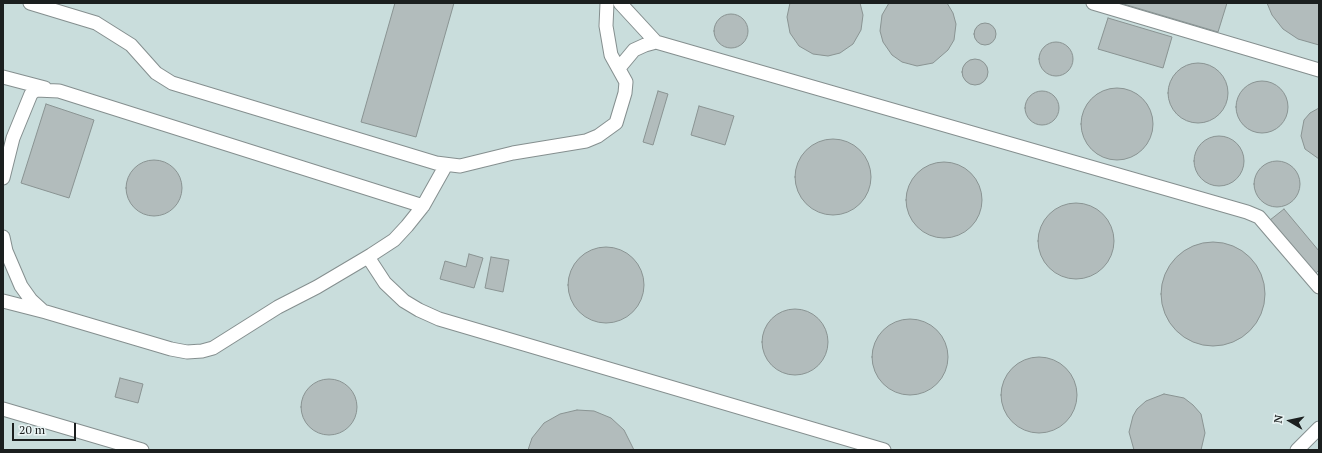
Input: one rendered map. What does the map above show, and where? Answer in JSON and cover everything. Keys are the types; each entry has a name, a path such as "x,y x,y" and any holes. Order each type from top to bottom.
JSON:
{"lane":[{"path":"30,3 96,23 131,45 156,73 172,83 446,165 460,166 513,153 571,144 598,136 616,123 621,111 626,82 611,55 608,43 606,26 607,3"},
{"path":"620,3 656,42 1259,217 1319,287"},
{"path":"1093,3 1319,70"},
{"path":"619,68 634,50 656,42"},
{"path":"3,77 59,91 422,206"},
{"path":"3,178 13,138 31,94 36,90 59,91"},
{"path":"3,301 43,311 171,349 187,352 202,351 213,348 278,307 317,287 394,240 422,206 446,165"},
{"path":"3,237 6,251 22,286 31,300 43,311"},
{"path":"368,257 385,283 404,301 439,319 884,450"},
{"path":"3,408 142,450"},
{"path":"1297,450 1319,428"}],"shaded area":[{"path":"3,3 1319,3 1319,450 3,450"}],"building":[{"path":"395,3 454,3 416,137 361,122"},
{"path":"790,3 860,3 863,15 861,30 853,44 840,53 828,56 813,54 799,46 790,33 787,17"},
{"path":"889,3 947,3 953,13 956,24 954,40 948,50 933,63 917,66 902,62 892,55 883,42 880,31 882,15"},
{"path":"1120,3 1227,3 1218,32"},
{"path":"1267,3 1319,3 1319,45 1298,39 1283,29 1272,15"},
{"path":"728,14 734,14 743,19 747,25 747,37 743,43 734,48 728,48 719,43 714,34 714,28 719,19"},
{"path":"1108,18 1172,37 1163,68 1098,49"},
{"path":"985,23 993,26 996,34 993,42 985,45 977,42 974,34 977,26"},
{"path":"1056,42 1068,47 1073,59 1068,71 1056,76 1044,71 1039,59 1044,47"},
{"path":"975,59 984,63 988,72 984,81 975,85 966,81 962,72 966,63"},
{"path":"1198,63 1215,68 1223,76 1228,93 1223,110 1215,118 1198,123 1181,118 1173,110 1168,93 1173,76 1181,68"},
{"path":"1257,81 1267,81 1281,88 1288,102 1288,112 1281,126 1267,133 1257,133 1247,129 1240,122 1236,112 1236,102 1240,92 1247,85"},
{"path":"1110,88 1124,88 1131,90 1143,98 1151,110 1153,124 1151,138 1143,150 1131,158 1124,160 1110,160 1103,158 1091,150 1083,138 1081,131 1081,117 1083,110 1091,98 1103,90"},
{"path":"658,91 668,94 653,145 643,142"},
{"path":"1039,91 1045,91 1049,92 1056,98 1059,108 1058,115 1052,122 1045,125 1039,125 1035,124 1028,118 1025,111 1025,105 1026,101 1032,94"},
{"path":"46,104 94,120 69,198 21,183"},
{"path":"699,106 734,116 725,145 691,135"},
{"path":"1319,108 1319,159 1305,149 1301,136 1304,120 1310,113"},
{"path":"1214,136 1224,136 1237,143 1244,156 1244,166 1237,179 1224,186 1214,186 1205,182 1198,175 1194,166 1194,156 1198,147 1205,140"},
{"path":"833,139 848,142 860,150 868,162 871,177 868,192 860,204 848,212 833,215 818,212 806,204 798,192 795,177 798,162 806,150 818,142"},
{"path":"154,160 165,162 174,168 180,177 182,188 180,199 174,208 165,214 154,216 143,214 134,208 128,199 126,188 128,177 134,168 143,162"},
{"path":"1272,161 1282,161 1290,165 1296,171 1300,179 1300,189 1296,197 1290,203 1282,207 1272,207 1264,203 1258,197 1254,189 1254,179 1258,171 1264,165"},
{"path":"944,162 959,165 971,173 979,185 982,200 979,215 971,227 959,235 944,238 929,235 917,227 909,215 906,200 909,185 917,173 929,165"},
{"path":"1076,203 1091,206 1103,214 1111,226 1114,241 1111,256 1103,268 1091,276 1076,279 1061,276 1049,268 1041,256 1038,241 1041,226 1049,214 1061,206"},
{"path":"1284,209 1319,251 1319,270 1315,274 1270,220"},
{"path":"1213,242 1233,246 1250,257 1261,274 1265,294 1261,314 1250,331 1233,342 1213,346 1193,342 1176,331 1165,314 1161,294 1165,274 1176,257 1193,246"},
{"path":"606,247 621,250 633,258 641,270 644,285 641,300 633,312 621,320 606,323 591,320 579,312 571,300 568,285 571,270 579,258 591,250"},
{"path":"469,254 483,258 474,288 440,279 445,261 466,267"},
{"path":"491,257 509,260 503,292 485,288"},
{"path":"795,309 808,312 818,319 825,329 828,342 825,355 818,365 808,372 795,375 782,372 772,365 765,355 762,342 765,329 772,319 782,312"},
{"path":"910,319 925,322 937,330 945,342 948,357 945,372 937,384 925,392 910,395 895,392 883,384 875,372 872,357 875,342 883,330 895,322"},
{"path":"1039,357 1054,360 1066,368 1074,380 1077,395 1074,410 1066,422 1054,430 1039,433 1024,430 1012,422 1004,410 1001,395 1004,380 1012,368 1024,360"},
{"path":"120,378 143,384 138,403 115,397"},
{"path":"329,379 340,381 349,387 355,396 357,407 355,418 349,427 340,433 329,435 318,433 309,427 303,418 301,407 303,396 309,387 318,381"},
{"path":"1164,394 1184,398 1201,414 1205,433 1201,450 1134,450 1129,432 1133,416 1137,409 1146,401"},
{"path":"577,410 594,411 611,418 624,430 634,450 528,450 532,438 544,423 560,414"}]}
